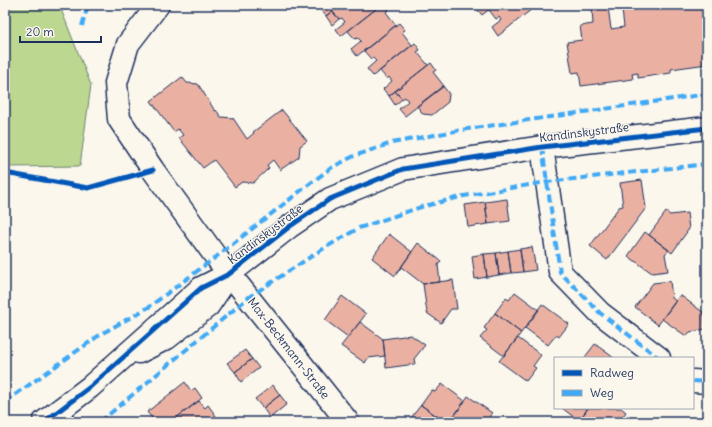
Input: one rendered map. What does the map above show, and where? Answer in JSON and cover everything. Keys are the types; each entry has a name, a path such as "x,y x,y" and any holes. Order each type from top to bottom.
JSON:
{"street":[{"name":"Max-Beckmann-Straße","path":"158,5 128,44 116,83 119,118 153,170 229,274 348,422"},
{"name":"Kandinskystraße","path":"44,422 90,387 118,363 167,338 208,306 229,274 289,227 330,199 373,180 403,169 542,147 707,128"},
{"path":"542,147 560,272 600,312 658,357"},
{"path":"694,381 707,382"}],"green space":[{"path":"5,5 64,5 62,12 91,85 80,166 9,167 5,165"}],"building":[{"path":"325,5 340,5 326,16 320,9"},
{"path":"340,5 381,5 341,36 336,29 345,22 342,18 339,19 332,11"},
{"path":"381,5 385,5 389,10 386,12 396,25 357,56 351,49 361,41 358,38 355,39 348,31"},
{"path":"479,5 495,5 482,15 476,8"},
{"path":"495,5 537,5 498,36 492,27 501,20 499,17 496,19 489,10"},
{"path":"659,5 707,5 707,64 671,69 671,73 638,78 638,73 632,74 633,79 581,86 579,72 572,73 567,42 582,40 580,26 593,24 592,9 608,7 611,29 624,27 622,10"},
{"path":"332,11 339,19 332,25 326,16"},
{"path":"399,23 405,30 402,32 412,45 373,76 367,69 376,61 373,58 371,59 364,51"},
{"path":"415,43 420,50 417,52 428,65 389,96 383,89 392,81 389,77 387,79 380,71"},
{"path":"431,63 436,70 433,72 444,86 405,116 399,109 408,101 405,97 402,99 395,91"},
{"path":"182,77 187,83 198,84 215,111 216,110 221,117 233,118 247,139 254,133 253,132 282,110 307,141 300,146 299,157 280,170 273,160 267,165 269,168 253,183 242,182 235,187 214,160 203,168 179,138 183,135 178,129 174,132 151,101"},
{"path":"443,86 449,94 448,102 432,115 423,114 417,106"},
{"path":"395,91 402,99 395,105 389,96"},
{"path":"642,180 646,208 607,260 590,246 619,207 623,206 620,183"},
{"path":"707,183 707,200 705,184"},
{"path":"507,199 510,221 488,224 485,202"},
{"path":"485,202 488,224 468,227 465,205"},
{"path":"666,212 670,215 687,213 689,229 672,253 649,235"},
{"path":"645,232 669,250 665,254 668,271 652,273 628,256"},
{"path":"389,234 412,252 395,276 372,258"},
{"path":"418,243 441,261 438,265 440,282 423,284 401,267"},
{"path":"532,247 536,270 523,272 520,249"},
{"path":"520,249 523,272 511,273 508,251"},
{"path":"508,251 511,273 499,275 496,253"},
{"path":"496,253 499,275 487,277 484,254"},
{"path":"484,254 487,277 475,279 472,256"},
{"path":"453,280 457,309 451,309 441,323 427,313 423,284"},
{"path":"670,281 672,298 676,301 658,325 635,307 653,283"},
{"path":"515,292 539,310 521,333 495,313 506,298 509,300"},
{"path":"680,295 704,313 706,329 690,332 686,336 662,319"},
{"path":"342,296 366,314 348,337 325,320"},
{"path":"542,304 569,324 559,337 556,335 548,345 525,328"},
{"path":"495,313 521,333 504,356 480,338 487,330 484,328"},
{"path":"360,322 383,339 385,356 368,358 365,363 341,346"},
{"path":"411,335 425,345 414,359 415,364 386,368 383,339"},
{"path":"518,338 541,355 533,366 536,368 526,381 499,361"},
{"path":"595,344 613,357 585,357"},
{"path":"245,350 252,359 235,372 227,363"},
{"path":"252,359 259,368 241,382 235,372"},
{"path":"185,382 191,391 195,388 202,398 171,422 155,422 147,412"},
{"path":"442,384 465,401 450,422 445,422 421,405 432,390 435,392"},
{"path":"273,385 280,395 263,408 255,399"},
{"path":"280,395 287,404 270,418 263,408"},
{"path":"468,396 492,413 486,422 454,422 451,420"},
{"path":"199,401 205,408 208,405 216,416 208,422 171,422"},
{"path":"421,405 445,422 413,422 410,419"},
{"path":"563,409 587,409 579,421"},
{"path":"587,409 622,409 626,412 619,422 591,422 583,415"},
{"path":"644,416 652,422 640,422"},
{"path":"702,418 703,422 680,421"}],"marked path":[{"path":"82,26 88,5"},
{"path":"5,402 101,334 149,307 331,168 354,156 392,143 461,130 707,94"},
{"path":"542,147 560,272 600,313 658,357"},
{"path":"100,422 249,297 318,252 359,228 421,207 464,196 547,182 707,164"},
{"path":"694,381 707,382"}],"cycle path":[{"path":"44,422 90,387 201,288 229,274 289,227 330,199 403,169 542,147 707,128"},
{"path":"5,173 88,188 153,170"}]}
